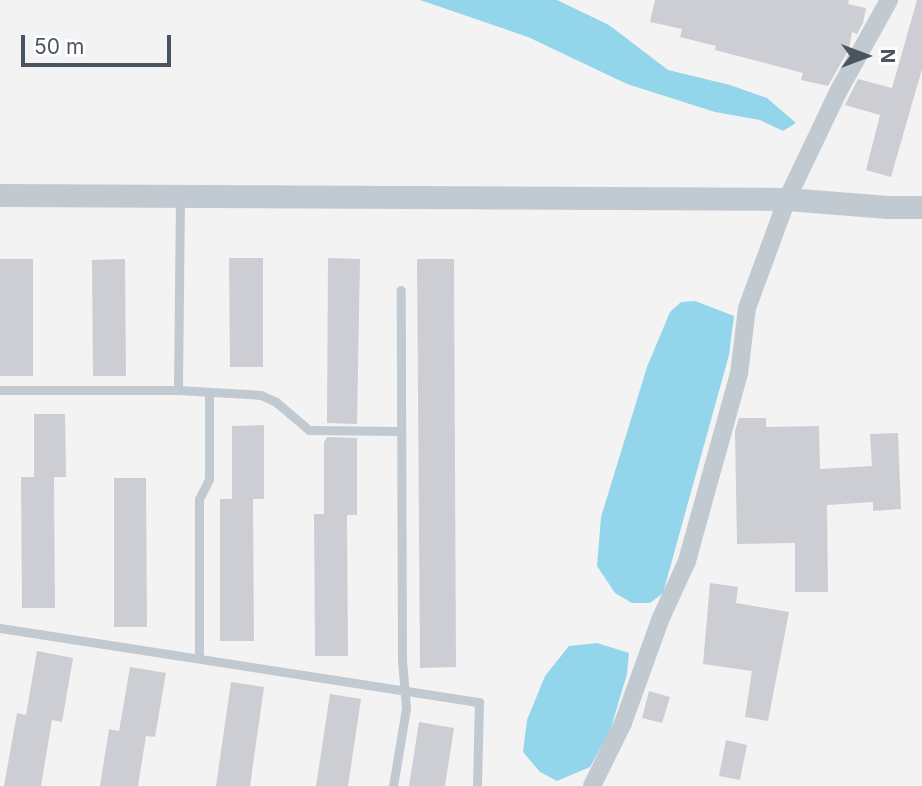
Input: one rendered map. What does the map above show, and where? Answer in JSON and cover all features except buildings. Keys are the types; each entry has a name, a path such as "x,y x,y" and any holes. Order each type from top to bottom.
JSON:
{"street":[{"path":"593,786 623,723 660,620 687,561 739,374 747,308 788,199 839,90 889,0"},
{"path":"0,195 788,199 888,208 922,207"}],"lane":[{"path":"178,390 180,195"},
{"path":"393,786 406,708 400,431 401,290"},
{"path":"0,390 178,390 261,395 276,402 309,430 400,431"},
{"path":"200,658 200,499 209,479 209,392"},
{"path":"0,628 479,702 477,786"}],"water":[{"path":"420,0 557,0 609,25 668,70 730,85 767,98 796,123 783,131 760,120 715,112 627,84 528,37"},
{"path":"695,301 734,316 729,355 663,593 650,603 632,603 615,593 597,566 601,517 647,367 670,312 681,302"},
{"path":"597,643 629,653 627,674 610,731 590,767 557,781 540,772 523,752 527,720 545,676 569,646"}]}
